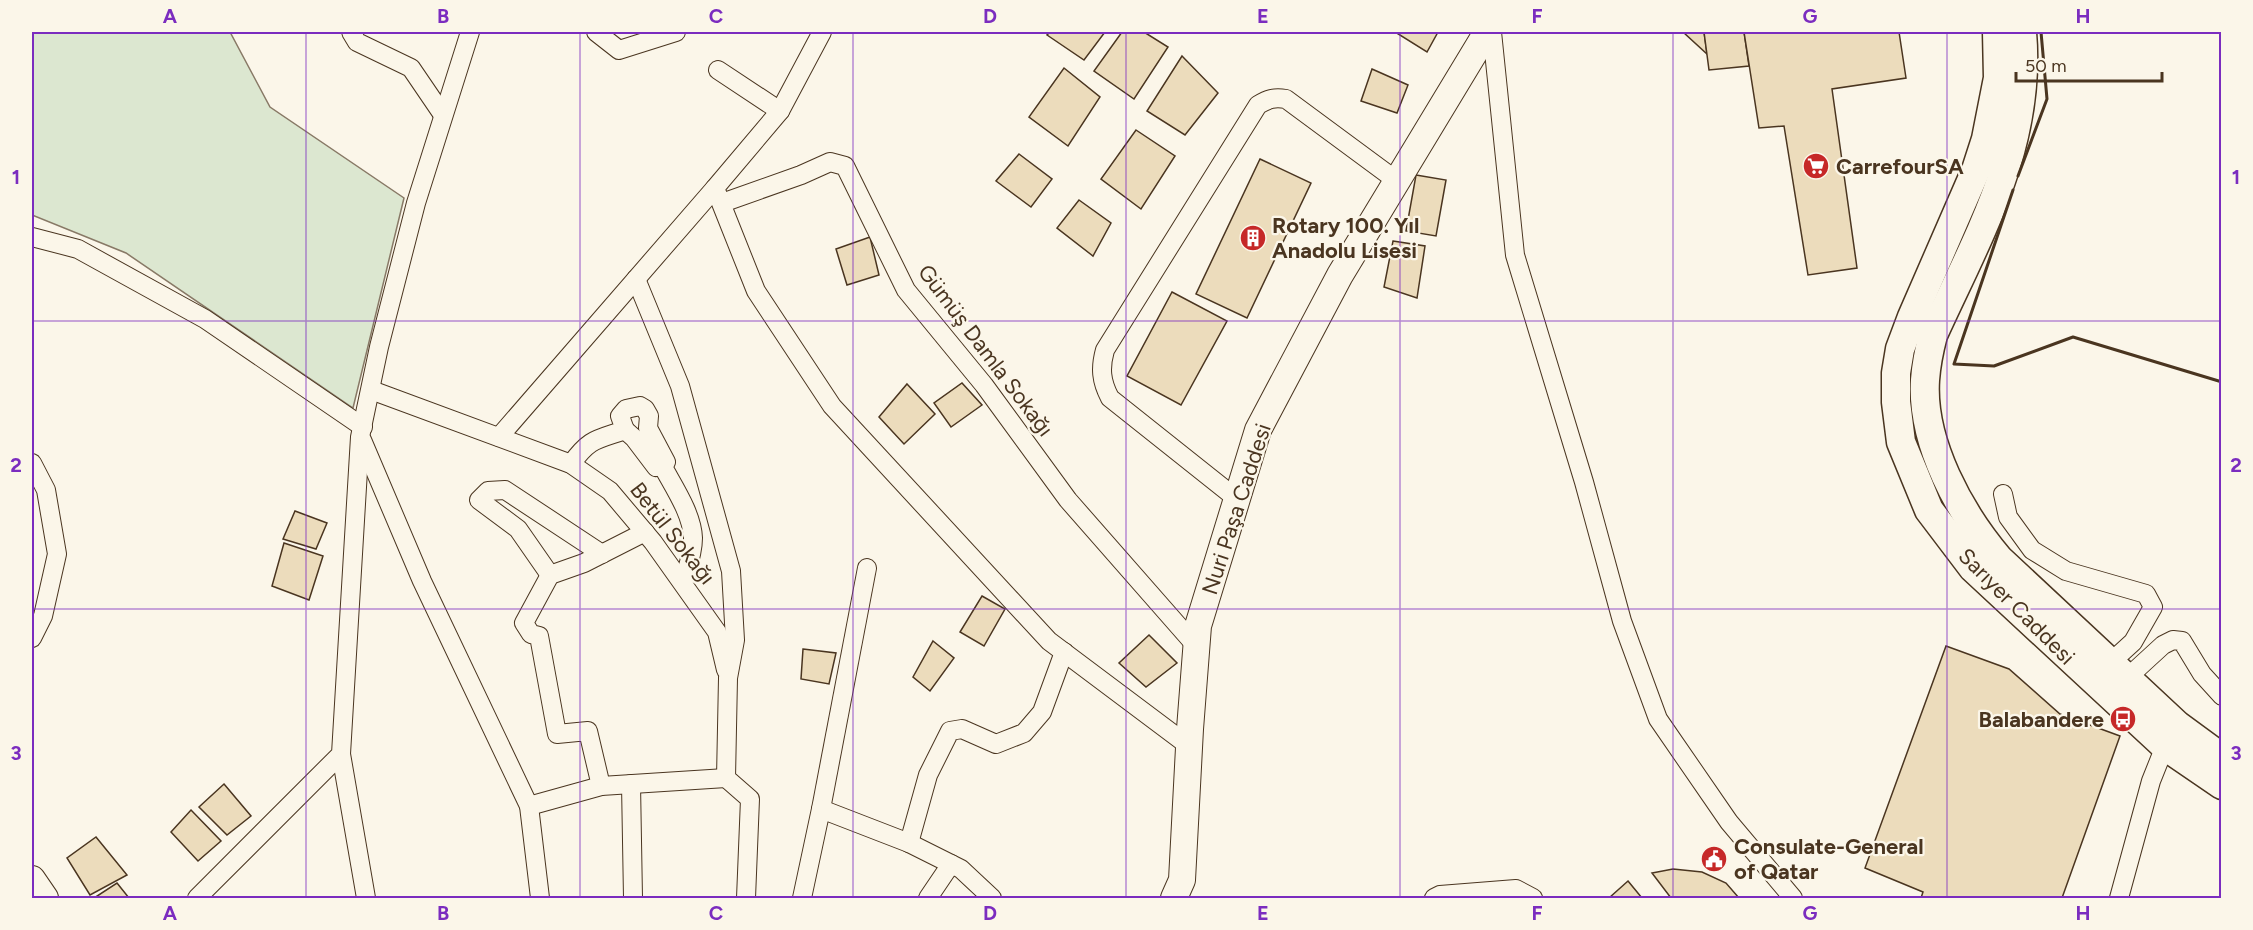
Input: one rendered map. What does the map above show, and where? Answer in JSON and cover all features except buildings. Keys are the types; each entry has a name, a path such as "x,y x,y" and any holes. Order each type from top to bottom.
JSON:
{"main road":[{"name":"Sarıyer Caddesi","path":"1997,32 1998,78 1986,139 1976,170 1900,349 1896,373 1896,393 1901,442 1929,510 1973,568 2165,746 2222,785"},
{"name":"Sarıyer Caddesi","path":"2022,32 2024,64 2022,96 2016,132 2004,177 1933,335 1925,381 1926,407 1932,439 1950,486 1979,535 1999,559 2177,725 2222,758"}],"street":[{"path":"351,32 357,42 411,68 443,115"},
{"path":"366,898 341,754 362,432 379,346 416,203 470,32"},
{"path":"596,32 619,50 676,32"},
{"path":"822,32 780,111 718,195 756,291 832,405 1049,641 1189,746"},
{"name":"Nuri Paşa Caddesi","path":"1174,898 1182,880 1198,626 1258,430 1340,275 1487,32"},
{"path":"1492,32 1515,255 1584,482 1622,621 1658,719 1729,822 1793,898"},
{"path":"718,70 780,111"},
{"path":"1237,499 1110,398 1101,376 1106,350 1258,105 1267,99 1276,97 1286,99 1397,181"},
{"name":"Gümüş Damla Sokağı","path":"499,437 636,279 718,195 801,174 830,162 845,166 906,290 984,385 1068,500 1197,647"},
{"path":"32,237 78,249 205,319 362,432 422,580 529,806 540,898"},
{"path":"636,279 680,386 731,571 735,640 728,678 726,778"},
{"name":"Betül Sokağı","path":"371,390 571,464 610,491 645,532 717,632 728,678"},
{"path":"640,406 645,409 649,416 648,428 666,462 662,465 656,467 625,430 620,416 626,409 640,406"},
{"path":"571,464 584,446 591,441 625,430"},
{"path":"32,463 46,490 57,554 43,616 32,638"},
{"path":"662,465 685,510 693,536 692,552 683,584"},
{"path":"550,575 518,529 479,500 488,491 505,490 602,554"},
{"path":"2003,494 2008,516 2032,550 2066,571 2146,594 2153,608 2118,671"},
{"path":"601,786 588,731 557,734 539,636 531,634 524,623 550,575 602,554 645,532"},
{"path":"802,898 867,568"},
{"path":"2118,671 2173,640 2182,641 2202,674 2222,696"},
{"path":"909,843 928,775 950,731 962,729 996,744 1024,733 1042,712 1064,652"},
{"path":"2119,898 2151,781 2165,746"},
{"path":"197,898 341,754"},
{"path":"529,806 601,786 726,778 750,799 746,898"},
{"path":"631,784 633,898"},
{"path":"820,809 909,843 961,869 992,898"},
{"path":"928,898 951,864"},
{"path":"32,879 45,898"},
{"path":"1434,898 1440,895 1516,889 1533,898"}],"green space":[{"path":"32,32 230,32 270,107 404,198 353,408 126,253 32,215"}],"wall":[{"path":"2018,176 2047,99 2041,32"},
{"path":"2013,190 1954,364 1994,366 2073,337 2222,382"}],"place":[{"name":"CarrefourSA","path":"1816,166"},
{"name":"Rotary 100. Yıl Anadolu Lisesi","path":"1253,238"},
{"name":"Balabandere","path":"2123,719"},
{"name":"Consulate-General of Qatar","path":"1714,859"}]}
